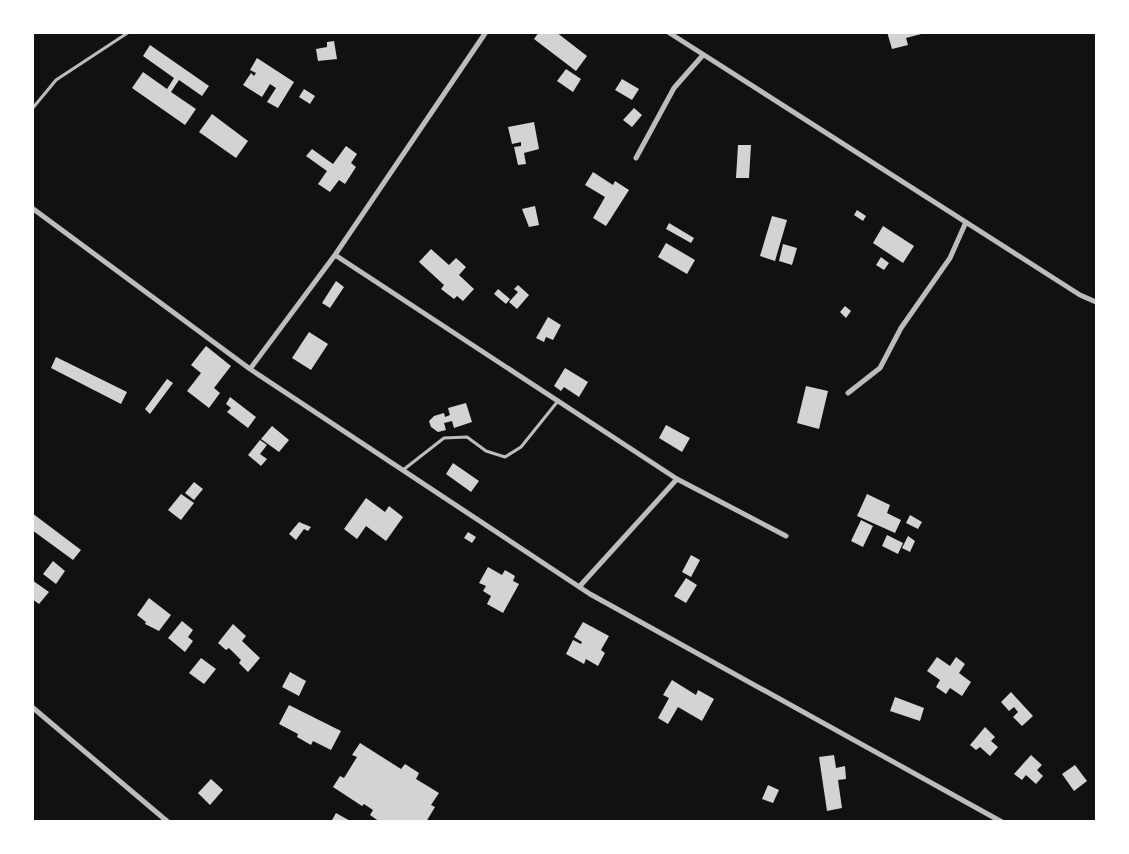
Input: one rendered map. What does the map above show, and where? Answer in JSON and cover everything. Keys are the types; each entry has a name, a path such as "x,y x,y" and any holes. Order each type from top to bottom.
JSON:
{"street":[{"path":"250,369 335,255 486,32"},
{"path":"668,32 1080,295 1096,302"},
{"path":"636,158 674,88 703,55"},
{"path":"32,208 250,369 579,587 1002,822"},
{"path":"848,393 880,368 901,328 950,258 966,222"},
{"path":"335,255 677,479 786,536"},
{"path":"579,587 677,479"},
{"path":"34,710 168,822"}],"lane":[{"path":"32,109 56,80 129,32"},
{"path":"403,470 444,438 467,437 486,451 505,457 521,447 558,401"}],"building":[{"path":"539,32 556,32 587,56 576,71 534,39"},
{"path":"887,32 925,33 906,38 908,45 892,49"},
{"path":"334,41 337,59 318,61 316,49 327,47 327,42"},
{"path":"150,45 209,86 202,96 179,80 171,92 196,109 185,125 132,88 143,72 167,89 174,78 143,56"},
{"path":"257,58 294,82 278,108 267,102 276,88 270,84 262,97 243,85 251,73 254,76 256,73 250,70"},
{"path":"566,69 581,79 573,92 557,81"},
{"path":"622,79 639,89 632,100 615,90"},
{"path":"304,89 315,96 310,104 299,97"},
{"path":"634,108 642,115 632,127 623,120"},
{"path":"212,114 248,141 236,158 199,132"},
{"path":"534,122 539,149 524,153 526,164 518,165 514,147 521,146 521,142 512,144 508,127"},
{"path":"738,145 751,145 749,178 736,178"},
{"path":"346,146 357,154 351,163 356,167 345,184 339,180 330,192 318,184 327,171 306,156 312,149 333,164"},
{"path":"593,172 613,185 615,181 629,190 606,226 593,218 605,197 585,185"},
{"path":"535,206 539,225 529,227 522,209"},
{"path":"857,210 866,216 863,221 854,215"},
{"path":"772,216 787,220 775,261 760,256"},
{"path":"669,223 694,238 691,243 666,229"},
{"path":"883,226 914,246 903,263 873,243"},
{"path":"666,243 695,260 687,274 658,257"},
{"path":"783,244 797,248 792,265 779,261"},
{"path":"431,249 449,265 456,258 466,267 459,275 474,289 463,301 457,296 454,299 441,289 444,285 419,262"},
{"path":"881,257 889,263 884,270 876,265"},
{"path":"336,281 344,287 330,308 322,303"},
{"path":"518,285 529,295 517,309 509,302 518,292 514,289"},
{"path":"498,289 510,299 506,304 494,294"},
{"path":"845,306 851,311 846,318 840,312"},
{"path":"548,317 561,325 553,340 546,337 544,342 536,338"},
{"path":"309,332 328,344 311,370 292,358"},
{"path":"206,346 231,366 214,388 220,393 209,408 187,391 201,373 191,365"},
{"path":"56,357 127,392 121,404 51,368"},
{"path":"565,368 588,382 579,397 564,387 561,391 554,386"},
{"path":"167,379 173,383 150,414 145,409"},
{"path":"806,386 828,391 819,429 797,423"},
{"path":"230,397 256,417 248,428 227,412 231,408 226,404"},
{"path":"466,403 472,422 454,428 452,421 444,423 446,430 438,432 431,427 429,421 434,416 444,413 445,417 450,415 448,408"},
{"path":"666,425 690,438 682,452 659,438"},
{"path":"272,426 289,440 279,452 261,439"},
{"path":"260,440 267,445 260,454 267,459 261,466 248,455"},
{"path":"453,463 479,481 471,492 446,474"},
{"path":"194,482 203,489 194,500 185,493"},
{"path":"181,494 194,503 181,520 168,510"},
{"path":"867,494 890,505 887,513 901,520 895,533 857,516"},
{"path":"366,498 385,512 389,506 403,517 386,541 366,526 357,539 344,529"},
{"path":"32,513 81,550 73,560 32,530"},
{"path":"910,515 922,522 918,529 906,523"},
{"path":"861,520 873,526 863,547 851,541"},
{"path":"299,522 311,527 308,531 304,529 296,540 289,534"},
{"path":"468,532 476,537 472,543 464,538"},
{"path":"887,535 903,543 898,554 882,546"},
{"path":"908,536 915,541 910,552 902,548"},
{"path":"691,555 700,560 691,577 682,572"},
{"path":"53,561 65,571 56,584 43,574"},
{"path":"488,567 502,575 505,570 515,576 513,581 519,584 503,613 487,604 491,596 483,591 486,586 479,583"},
{"path":"686,578 697,585 686,603 674,596"},
{"path":"32,580 49,592 39,604 32,599"},
{"path":"149,598 171,615 159,631 145,624 146,622 137,615"},
{"path":"182,621 193,630 188,637 193,641 185,652 168,638"},
{"path":"583,622 609,636 601,650 605,653 598,666 586,659 584,664 566,654 573,640 581,644 582,642 574,637"},
{"path":"233,624 246,636 242,641 260,658 248,672 239,663 241,660 229,648 226,650 218,643"},
{"path":"937,657 950,666 956,657 965,664 959,673 971,682 962,696 950,688 946,694 936,687 940,680 927,671"},
{"path":"201,658 216,669 204,684 189,673"},
{"path":"290,672 306,681 299,696 282,687"},
{"path":"672,680 696,695 698,690 714,699 702,721 678,707 668,724 658,718 669,698 663,695"},
{"path":"1011,692 1033,716 1022,726 1013,717 1018,712 1014,707 1009,711 1001,702"},
{"path":"895,697 924,708 920,721 890,711"},
{"path":"289,705 341,731 331,750 313,741 311,745 297,737 298,734 279,724"},
{"path":"985,727 995,737 991,741 998,747 990,756 980,747 976,750 970,745"},
{"path":"360,743 401,769 405,764 419,773 416,779 439,793 431,805 435,807 426,822 380,822 370,815 373,810 364,804 362,806 333,787 340,776 344,778 357,757 352,755"},
{"path":"834,755 836,768 845,766 846,779 838,780 842,808 827,811 819,757"},
{"path":"1031,755 1042,765 1037,770 1043,776 1036,784 1026,775 1022,780 1014,774"},
{"path":"1075,765 1087,781 1074,791 1062,774"},
{"path":"211,779 223,790 210,805 198,793"},
{"path":"768,785 779,790 773,803 762,799"},
{"path":"336,813 352,822 331,822"}]}
